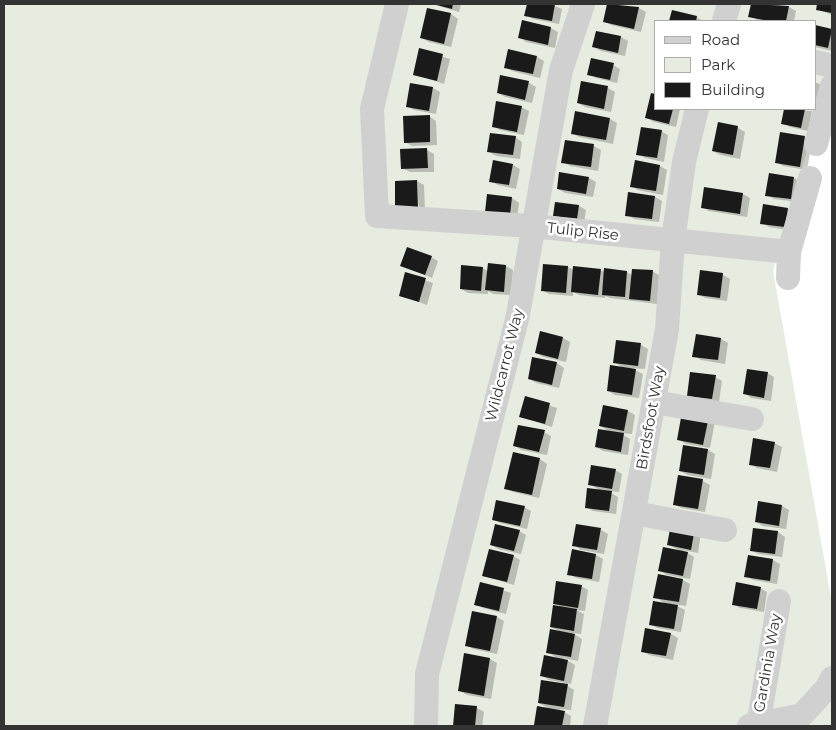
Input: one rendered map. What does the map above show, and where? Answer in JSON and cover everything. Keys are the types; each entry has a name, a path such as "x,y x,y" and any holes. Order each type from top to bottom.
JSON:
{"street":[{"name":"Tulip Rise","path":"397,4 372,109 377,216 532,226 790,252"},
{"name":"Wildcarrot Way","path":"426,726 427,674 518,315 532,226 561,70 583,4"},
{"path":"724,20 729,4"},
{"path":"816,62 832,66"},
{"path":"816,144 832,86"},
{"name":"Birdsfoot Way","path":"595,726 667,328 673,241 684,162 697,110"},
{"path":"788,278 790,252 810,178"},
{"path":"654,402 752,419"},
{"path":"634,513 725,530"},
{"name":"Gardinia Way","path":"755,726 779,601"},
{"path":"755,726 802,716 826,689 832,678"}],"green space":[{"path":"4,4 832,4 832,62 773,271 832,603 832,726 4,726"}],"building":[{"path":"433,4 453,4 452,9"},
{"path":"527,4 555,4 552,21 524,16"},
{"path":"607,4 639,7 634,29 603,22"},
{"path":"751,4 789,6 786,20 764,20 748,17"},
{"path":"817,4 832,4 832,13 816,10"},
{"path":"427,8 451,13 444,44 420,38"},
{"path":"672,10 697,16 696,20 669,20"},
{"path":"522,20 551,27 548,45 518,38"},
{"path":"816,25 832,29 828,48 816,45"},
{"path":"596,31 621,36 618,53 592,47"},
{"path":"419,48 443,54 437,81 413,75"},
{"path":"508,49 537,56 533,74 504,68"},
{"path":"591,58 614,63 610,80 587,75"},
{"path":"500,75 529,81 525,100 497,93"},
{"path":"581,81 608,86 604,109 577,103"},
{"path":"410,83 433,87 429,111 406,107"},
{"path":"651,93 654,94 654,110 673,110 669,124 645,118"},
{"path":"496,101 522,106 517,132 492,127"},
{"path":"784,110 805,110 801,128 781,124"},
{"path":"575,111 610,118 606,140 571,134"},
{"path":"430,115 430,142 404,143 403,116"},
{"path":"718,122 738,126 733,155 712,151"},
{"path":"641,127 662,130 657,158 636,155"},
{"path":"780,132 805,136 800,167 775,163"},
{"path":"490,133 516,136 513,155 487,152"},
{"path":"565,140 594,144 591,167 561,163"},
{"path":"427,148 428,168 401,169 400,149"},
{"path":"493,160 513,164 509,185 489,182"},
{"path":"635,160 660,165 656,191 630,187"},
{"path":"559,172 589,177 586,194 557,189"},
{"path":"769,173 794,177 791,199 765,196"},
{"path":"417,180 418,207 395,207 395,181"},
{"path":"704,187 743,193 740,214 701,208"},
{"path":"628,192 655,196 652,219 625,216"},
{"path":"487,194 512,197 510,215 485,212"},
{"path":"555,202 579,205 577,219 553,216"},
{"path":"763,204 788,208 785,227 760,224"},
{"path":"407,247 432,256 425,275 400,266"},
{"path":"488,263 506,265 504,292 485,290"},
{"path":"543,264 568,266 566,293 541,291"},
{"path":"461,265 483,267 481,291 460,289"},
{"path":"573,266 601,269 598,295 571,292"},
{"path":"604,268 627,271 625,297 602,295"},
{"path":"632,269 653,270 650,301 629,299"},
{"path":"700,270 723,273 720,298 697,295"},
{"path":"405,272 426,278 419,302 399,296"},
{"path":"540,331 563,337 558,359 535,353"},
{"path":"696,334 721,338 718,360 692,357"},
{"path":"616,340 641,343 638,366 613,363"},
{"path":"532,357 557,362 552,385 528,379"},
{"path":"610,365 636,369 632,395 607,391"},
{"path":"747,369 768,372 764,398 743,394"},
{"path":"690,372 716,375 712,399 687,396"},
{"path":"525,396 550,403 545,424 519,417"},
{"path":"603,405 628,410 624,431 599,426"},
{"path":"682,412 709,416 703,445 677,440"},
{"path":"518,425 545,430 539,452 513,446"},
{"path":"598,429 624,433 621,452 595,447"},
{"path":"753,438 775,442 770,468 749,465"},
{"path":"683,445 708,449 704,475 679,471"},
{"path":"513,452 540,458 532,495 504,489"},
{"path":"591,465 616,469 612,489 588,485"},
{"path":"678,475 703,479 698,509 673,505"},
{"path":"587,488 612,491 609,511 585,508"},
{"path":"496,500 525,506 520,526 492,520"},
{"path":"758,501 782,505 779,526 755,522"},
{"path":"495,524 520,530 514,551 490,545"},
{"path":"576,524 601,528 597,550 572,546"},
{"path":"671,524 695,528 691,550 667,545"},
{"path":"753,528 778,531 775,554 750,551"},
{"path":"663,547 688,552 683,576 658,571"},
{"path":"489,549 514,555 507,582 482,576"},
{"path":"572,549 596,554 592,579 567,575"},
{"path":"748,555 773,559 770,581 744,577"},
{"path":"658,574 683,579 679,602 653,598"},
{"path":"556,581 582,585 578,608 553,604"},
{"path":"480,582 504,588 499,611 474,605"},
{"path":"736,582 761,587 757,609 732,605"},
{"path":"653,601 678,605 674,629 649,625"},
{"path":"553,605 577,609 574,631 550,627"},
{"path":"472,611 497,616 490,651 465,646"},
{"path":"645,628 671,633 666,656 641,652"},
{"path":"550,629 575,634 571,657 546,653"},
{"path":"464,653 490,658 484,696 458,691"},
{"path":"544,655 568,660 564,681 540,676"},
{"path":"541,680 568,684 564,707 538,703"},
{"path":"455,704 477,706 475,726 453,726"},
{"path":"537,706 565,711 562,726 534,725"}]}
